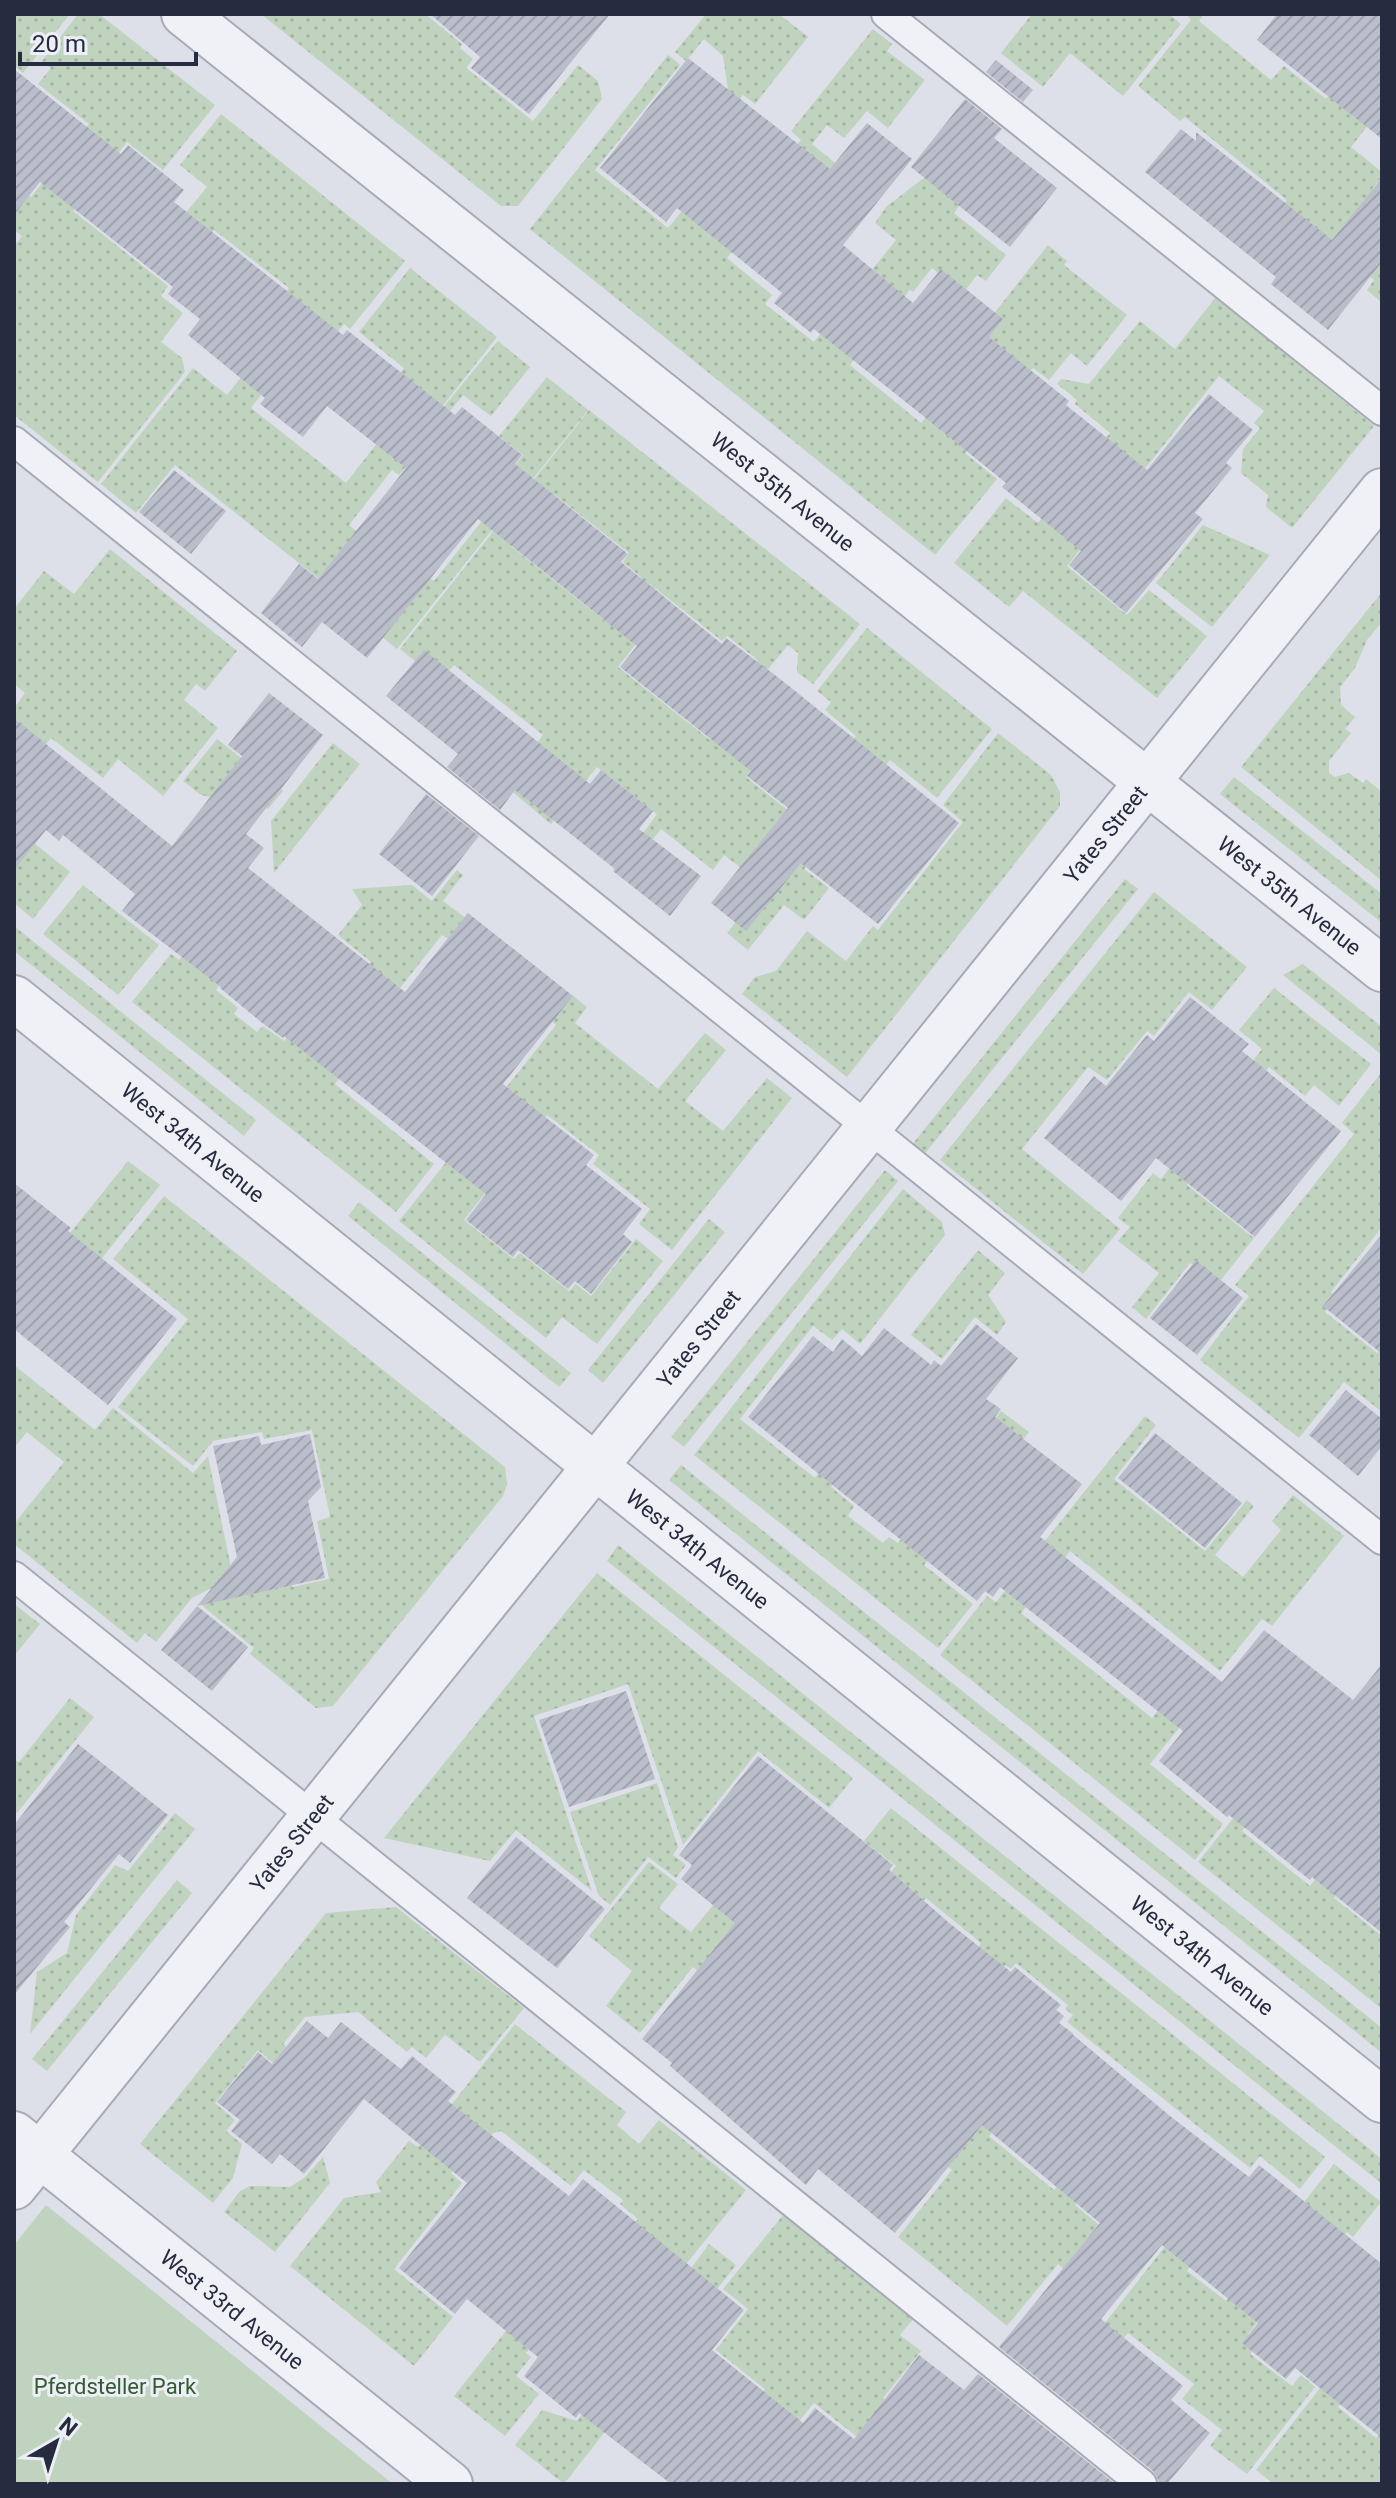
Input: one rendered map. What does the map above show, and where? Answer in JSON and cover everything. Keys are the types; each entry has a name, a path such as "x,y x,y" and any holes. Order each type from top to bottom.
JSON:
{"street":[{"name":"West 35th Avenue","path":"184,14 1382,969"},
{"name":"Yates Street","path":"22,2159 313,1816 1382,491"},
{"name":"West 34th Avenue","path":"14,998 1382,2100"},
{"name":"West 33rd Avenue","path":"22,2159 450,2484"}],"lane":[{"path":"886,14 1382,411"},
{"path":"14,441 1382,1540"},
{"path":"14,1576 1142,2484"}],"green space":[{"path":"14,14 70,14 23,73 14,65"},
{"path":"78,14 99,14 215,105 163,170 127,142 73,211 168,286 161,296 183,313 161,342 182,358 185,372 98,482 14,415 14,246 22,236 14,230 14,185 31,197 89,124 38,84 51,68 42,61"},
{"path":"261,14 425,14 462,44 460,48 473,59 466,68 533,121 578,65 598,81 602,99 518,206 501,206"},
{"path":"706,14 779,14 808,37 755,104 743,95 737,102 729,96 723,56 704,39 686,61 675,52"},
{"path":"1032,14 1169,14 1181,24 1123,96 1070,53 1043,87 1001,53"},
{"path":"1189,14 1204,14 1199,21 1271,80 1284,66 1326,99 1331,93 1369,124 1351,147 1382,172 1382,177 1372,189 1382,198 1382,303 1367,290 1374,280 1310,228 1262,231 1287,200 1185,117 1180,121 1138,86 1191,20"},
{"path":"873,29 892,44 887,51 925,80 888,128 867,111 844,138 827,125 812,144 841,168 776,196 727,258 772,295 765,304 814,342 896,240 875,223 886,207 925,177 960,205 954,213 1006,255 986,281 977,275 963,293 932,268 913,292 910,290 850,365 921,423 983,347 974,339 1048,245 1067,261 1064,265 1127,315 1087,366 1071,353 1049,380 1033,368 965,453 997,479 935,555 530,229 668,55 680,65 595,170 668,228 691,200 744,209 801,140 791,131"},
{"path":"221,114 405,261 350,329 344,324 337,333 319,320 251,408 346,483 417,392 398,376 404,368 359,332 410,268 497,337 408,450 498,341 530,367 491,416 463,395 399,475 392,470 349,525 385,555 348,602 175,465 136,513 101,484 193,368 227,395 297,307 283,296 289,288 214,230 171,283 175,226 207,187 180,165"},
{"path":"1216,297 1374,426 1292,528 1266,507 1268,495 1241,473 1243,449 1260,428 1254,423 1264,411 1219,376 1067,566 1127,615 1149,590 1207,636 1157,698 1023,591 1009,607 954,563 1006,498 1038,523 1110,433 1075,404 1077,400 1057,384 1061,379 1089,384 1140,321 1175,349"},
{"path":"547,377 588,410 397,649 354,614 424,574 434,581 516,478 510,472 523,455 499,436"},
{"path":"589,410 860,624 813,684 797,672 798,653 788,645 765,673 755,665 758,660 727,636 722,641 645,580 669,601 618,667 710,740 762,675 763,755 746,777 827,841 804,869 829,888 804,920 784,905 748,950 727,933 765,886 724,855 713,870 661,829 650,843 641,836 657,814 597,767 551,824 504,785 543,735 454,665 440,681 400,649","holes":["555,495 629,553 623,562 641,577 605,621 512,547"]},
{"path":"1203,525 1270,555 1212,627 1156,583"},
{"path":"110,549 237,651 205,691 196,684 184,700 218,728 163,796 118,759 103,778 51,738 14,785 14,708 25,693 14,684 14,609 44,571 74,594"},
{"path":"1382,592 1382,622 1367,640 1355,668 1340,687 1341,705 1355,717 1345,729 1351,733 1329,761 1329,773 1335,777 1349,773 1363,783 1366,779 1382,792 1382,881 1241,767"},
{"path":"867,628 992,729 937,798 890,760 828,837 851,742 856,736 825,710 831,702 817,691"},
{"path":"998,733 1051,775 1060,792 1060,806 847,1077 742,994 755,977 776,971 807,931 846,961 873,926 878,930 963,822 943,805"},
{"path":"217,739 283,791 268,809 201,795 183,781"},
{"path":"333,743 360,764 274,873 271,821"},
{"path":"1234,777 1382,894 1382,923 1220,794"},
{"path":"14,827 70,872 33,919 14,903"},
{"path":"457,870 463,875 443,901 467,919 450,940 442,935 351,1050 357,1055 335,1084 434,1164 396,1212 132,1002 171,954 179,960 198,935 274,918 216,990 238,1008 234,1014 257,1032 263,1026 284,1041 321,996 335,1008 371,962 338,935 362,905 352,889 412,885 432,901"},
{"path":"1125,879 1138,889 923,1156 911,1146"},
{"path":"83,885 159,945 118,995 43,934"},
{"path":"1154,892 1247,967 1212,1010 1189,992 1154,1036 1147,1031 1107,1080 1088,1067 1022,1149 1120,1229 1083,1274 940,1160"},
{"path":"14,926 256,1120 244,1136 14,951"},
{"path":"1303,964 1382,1027 1382,1055 1283,975"},
{"path":"1274,988 1371,1064 1339,1106 1314,1085 1305,1096 1269,1067 1193,1164 1199,1170 1187,1185 1254,1238 1217,1285 1190,1263 1146,1319 1132,1307 1159,1273 1118,1241 1130,1227 1118,1218 1153,1173 1161,1179 1262,1049 1239,1030"},
{"path":"572,995 587,1007 575,1023 658,1089 705,1033 726,1050 685,1101 723,1131 767,1078 792,1098 672,1250 639,1224 650,1209 593,1164 599,1155 547,1115 464,1220 514,1259 520,1253 569,1291 576,1284 591,1296 636,1239 663,1261 597,1344 562,1317 546,1338 399,1221 556,1025 551,1020"},
{"path":"1381,1073 1382,1227 1331,1292 1337,1297 1325,1312 1377,1353 1382,1347 1382,1412 1344,1382 1299,1438 1200,1360 1249,1296 1235,1285 1354,1134 1342,1123"},
{"path":"128,1161 160,1185 81,1285 33,1279"},
{"path":"885,1170 898,1181 684,1447 671,1437"},
{"path":"903,1189 942,1222 945,1235 860,1344 842,1329 832,1340 813,1326 740,1419 815,1478 861,1420 858,1416 912,1349 929,1363 831,1487 854,1506 848,1516 883,1543 889,1537 898,1543 1001,1411 1029,1432 924,1565 973,1604 938,1648 694,1455"},
{"path":"164,1196 505,1467 507,1484 503,1496 333,1706 316,1708 250,1654 254,1648 199,1603 236,1583 288,1572 292,1587 329,1579 317,1521 330,1517 312,1430 264,1439 262,1432 213,1441 193,1466 118,1407 188,1319 113,1259"},
{"path":"359,1202 571,1373 559,1387 348,1216"},
{"path":"709,1219 725,1232 603,1383 588,1370"},
{"path":"978,1250 1005,1273 988,1295 1006,1322 997,1335 975,1317 942,1359 911,1335"},
{"path":"14,1365 95,1430 113,1408 193,1473 208,1456 233,1577 192,1598 156,1642 145,1633 137,1643 14,1544 14,1524 64,1462 27,1432 14,1448"},
{"path":"1145,1416 1156,1425 1114,1479 1205,1551 1247,1500 1254,1506 1215,1555 1243,1577 1281,1530 1272,1521 1293,1495 1344,1536 1272,1626 1262,1619 1220,1671 1070,1551 1021,1613 1152,1718 1196,1664 1217,1681 1150,1764 1223,1824 1195,1860 940,1655 987,1596 996,1602"},
{"path":"681,1465 1382,2028 1382,2053 669,1480"},
{"path":"618,1545 1382,2159 1382,2184 607,1561"},
{"path":"597,1573 853,1778 829,1808 758,1751 683,1845 628,1684 534,1716 592,1891 516,1830 490,1861 384,1838"},
{"path":"14,1604 40,1624 14,1656"},
{"path":"1338,1688 1349,1697 1242,1831 1310,1886 1380,1800 1382,1838 1334,1898 1382,1936 1382,2009 1198,1862"},
{"path":"70,1698 94,1717 17,1813 14,1810 14,1759 19,1762"},
{"path":"657,1783 678,1847 673,1855 686,1865 676,1878 648,1857 610,1905 599,1896 570,1812"},
{"path":"891,1808 1325,2157 1300,2189 1260,2156 1250,2168 1067,2022 1073,2015 1065,2009 1068,2005 1016,1963 1011,1969 1005,1965 997,1975 973,1955 981,1943 926,1898 914,1911 880,1885 896,1866 864,1841"},
{"path":"175,1813 195,1829 30,2034 37,1972 67,1953 76,1915 115,1865 128,1871"},
{"path":"649,1862 678,1884 659,1908 691,1932 719,1898 735,1909 754,2015 693,1967 640,2033 606,2006 632,1971 589,1936"},
{"path":"177,1880 192,1893 47,2071 32,2059"},
{"path":"396,1907 524,2008 480,2062 445,2035 426,2058 412,2047 407,2052 358,2012 305,2017 283,2044 291,2051 278,2067 258,2050 215,2103 235,2120 226,2131 242,2144 233,2178 213,2203 140,2144 326,1913"},
{"path":"515,2024 626,2112 617,2125 639,2144 659,2120 746,2190 678,2274 611,2253 638,2219 620,2204 623,2200 584,2170 571,2186 501,2131 493,2133 483,2146 476,2141 451,2173 462,2183 394,2269 453,2317 414,2366 290,2266 344,2198 381,2192 376,2182 409,2141 418,2147"},
{"path":"1062,2025 1073,2033 989,2136 1054,2190 1094,2141 1114,2157 1075,2205 1144,2262 1109,2305 1058,2264 1007,2326 898,2237 952,2170 880,2112 989,2113"},
{"path":"323,2157 330,2183 275,2252 224,2212 240,2191 250,2186 290,2187 305,2177"},
{"path":"1334,2164 1381,2202 1353,2237 1347,2232 1336,2245 1324,2237 1248,2334 1259,2342 1250,2354 1292,2386 1301,2375 1315,2387 1247,2474 1210,2446 1222,2430 1182,2399 1194,2384 1128,2333 1079,2394 1060,2380 1171,2239 1197,2258 1187,2271 1226,2301"},
{"name":"Pferdsteller Park","path":"46,2205 393,2484 14,2484 14,2245"},
{"path":"784,2214 914,2318 900,2335 921,2351 883,2398 929,2435 866,2444 814,2403 791,2431 695,2484 721,2444 765,2389 716,2350 748,2309 723,2289"},
{"path":"709,2244 736,2265 564,2484 515,2445 542,2410 577,2421"},
{"path":"589,2274 526,2353 531,2357 516,2376 539,2394 505,2436 454,2396 546,2281"},
{"path":"1324,2383 1347,2395 1338,2407 1376,2438 1382,2431 1382,2484 1274,2484 1256,2470"}],"building":[{"path":"430,14 610,14 529,114 471,68 480,57"},
{"path":"1277,14 1382,14 1382,139 1257,40"},
{"path":"688,58 830,169 867,123 912,159 843,245 913,303 941,269 1003,319 989,337 1069,401 1066,405 1147,470 1209,394 1253,430 1226,463 1232,468 1195,513 1203,519 1126,613 1069,565 1081,551 1002,487 1006,483 922,415 814,329 811,333 774,303 782,293 677,208 666,222 600,168"},
{"path":"996,60 1033,90 1023,102 986,72"},
{"path":"14,69 121,154 128,145 184,190 174,202 343,335 347,330 455,415 462,407 522,455 515,464 628,554 621,562 722,644 726,638 784,682 959,823 878,924 801,863 746,931 711,903 788,808 747,776 751,771 620,667 637,646 478,519 367,658 322,622 302,647 261,613 299,564 318,579 406,468 327,406 303,437 260,404 265,398 188,335 200,319 168,294 173,287 40,182 14,215"},
{"path":"965,99 1002,129 994,138 1057,188 1010,247 911,167"},
{"path":"1181,129 1196,141 1196,132 1332,240 1382,178 1382,262 1328,330 1271,284 1276,277 1145,172"},
{"path":"174,470 226,511 191,554 139,512"},
{"path":"424,650 590,784 601,770 653,811 639,829 701,876 670,916 515,790 500,810 447,767 458,754 386,696"},
{"path":"269,693 323,735 246,834 264,848 248,868 405,992 468,913 573,996 503,1084 594,1155 586,1165 642,1209 623,1234 632,1242 591,1294 575,1281 568,1289 518,1250 513,1257 466,1220 486,1194 122,911 135,894 63,835 59,841 46,830 14,870 14,718 172,846 242,756 228,745"},
{"path":"426,794 479,836 432,896 379,854"},
{"path":"1190,997 1249,1044 1242,1051 1341,1131 1255,1237 1156,1158 1121,1201 1044,1138 1094,1076 1106,1086 1147,1035 1154,1041"},
{"path":"14,1183 177,1319 108,1405 14,1329"},
{"path":"1382,1234 1382,1354 1323,1306"},
{"path":"1196,1260 1243,1298 1197,1355 1150,1318"},
{"path":"976,1324 1018,1358 986,1399 1001,1409 995,1417 1082,1484 1040,1537 1222,1682 1264,1630 1353,1700 1382,1664 1382,1933 1312,1877 1310,1880 1229,1815 1227,1817 1159,1761 1183,1731 1000,1587 993,1597 985,1591 977,1601 748,1417 813,1336 833,1352 842,1339 862,1356 884,1328 931,1365 934,1360 941,1366"},
{"path":"1346,1390 1382,1419 1382,1446 1358,1476 1309,1435"},
{"path":"1155,1433 1242,1503 1205,1548 1118,1478"},
{"path":"310,1434 321,1487 308,1501 325,1578 197,1606 237,1557 213,1446 259,1436 261,1445"},
{"path":"197,1606 248,1647 212,1691 161,1650"},
{"path":"626,1691 655,1779 569,1807 539,1720"},
{"path":"78,1744 168,1815 130,1863 119,1854 64,1922 70,1927 14,1995 14,1825"},
{"path":"758,1756 893,1865 889,1870 948,1922 1011,1972 1015,1967 1061,2005 1056,2010 1064,2016 1059,2023 1170,2116 1249,2177 1259,2165 1382,2264 1382,2438 1295,2368 1286,2379 1242,2343 1258,2323 1162,2245 1101,2319 1183,2386 1171,2400 1210,2433 1167,2484 1159,2484 1153,2471 999,2347 1100,2223 982,2125 895,2233 818,2169 806,2185 642,2039 735,1923 681,1879 692,1865 679,1855"},
{"path":"516,1837 605,1909 557,1968 467,1898"},
{"path":"307,2021 328,2038 341,2022 401,2069 412,2056 456,2092 448,2101 569,2196 583,2179 744,2310 712,2350 803,2423 815,2408 854,2439 919,2355 964,2390 978,2374 1115,2484 671,2484 579,2413 576,2418 524,2376 538,2357 467,2299 455,2314 399,2268 467,2183 364,2099 304,2174 280,2154 272,2164 231,2131 240,2120 217,2102 258,2052 272,2064"}]}
